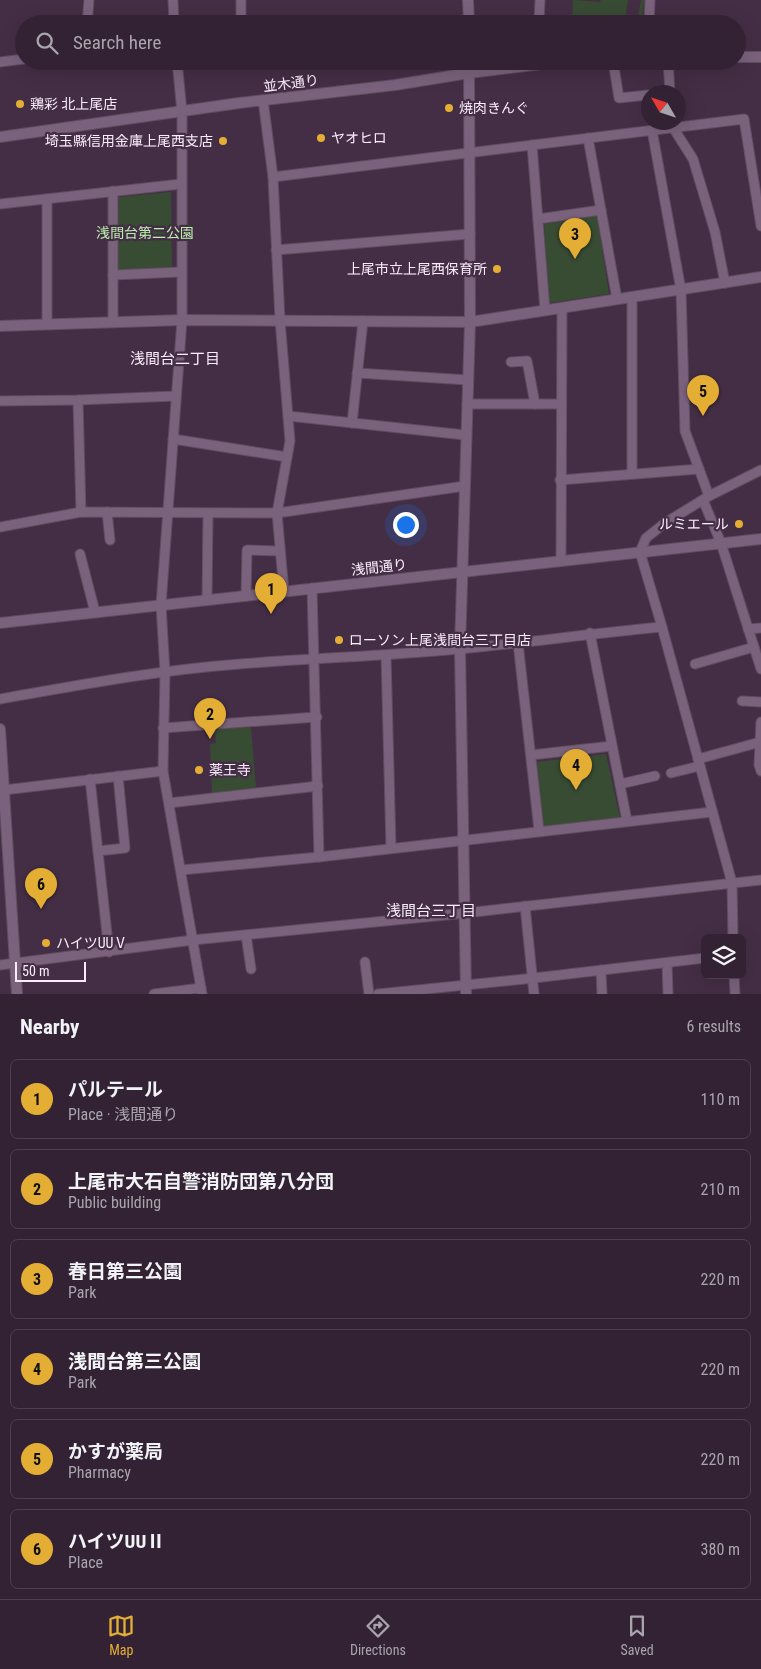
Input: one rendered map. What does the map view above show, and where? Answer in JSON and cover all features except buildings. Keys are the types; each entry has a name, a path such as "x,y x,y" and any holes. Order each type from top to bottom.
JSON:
{"street":[{"path":"87,15 89,0"},
{"path":"172,0 173,15"},
{"path":"240,15 241,0"},
{"path":"468,0 469,15"},
{"path":"539,15 540,0"},
{"path":"649,15 650,0"},
{"path":"746,57 761,57"},
{"path":"0,62 15,60"},
{"path":"154,994 202,991 163,771 165,672 161,605 182,320 182,112 178,70"},
{"name":"並木通り","path":"0,137 263,100 395,85 493,70"},
{"path":"614,70 619,98 641,96"},
{"path":"669,70 670,85"},
{"path":"466,989 460,649 470,322 469,73"},
{"path":"263,100 273,177 280,320 290,441 276,513 284,592"},
{"path":"686,123 744,119 761,226"},
{"path":"273,177 652,130 681,290 685,431 699,469 706,498 761,669"},
{"path":"676,130 693,158 715,232 725,283"},
{"path":"588,138 617,299"},
{"path":"532,145 545,310"},
{"path":"0,204 181,184"},
{"path":"113,192 113,322"},
{"path":"47,199 47,324"},
{"path":"538,218 601,210"},
{"path":"276,250 470,234"},
{"path":"113,275 181,272"},
{"path":"0,326 182,320 470,322 761,278"},
{"path":"632,297 632,474"},
{"path":"560,561 562,308"},
{"path":"352,423 363,321"},
{"path":"511,362 527,361 535,404"},
{"path":"357,373 468,380"},
{"path":"0,401 176,396"},
{"path":"78,400 81,512"},
{"path":"467,404 561,404"},
{"path":"288,416 466,435"},
{"path":"173,439 287,457"},
{"path":"560,480 699,469"},
{"path":"733,934 732,883 640,552 646,538 665,523 706,498 761,470"},
{"path":"0,528 81,512 276,513 465,486"},
{"path":"107,512 110,540"},
{"path":"207,600 208,513"},
{"name":"浅間通り","path":"0,624 761,538"},
{"path":"246,596 247,550 280,551"},
{"path":"80,554 94,612"},
{"path":"312,588 318,786 318,857"},
{"path":"0,698 165,672 239,664 460,649 662,627"},
{"path":"748,629 761,628"},
{"path":"590,634 627,821"},
{"path":"518,643 539,830"},
{"path":"695,664 754,647"},
{"path":"386,655 391,848"},
{"path":"742,701 761,702"},
{"path":"163,728 316,717"},
{"path":"760,767 761,722"},
{"path":"0,729 1,773 4,790 4,858 17,994"},
{"path":"671,773 760,742"},
{"path":"532,755 612,746"},
{"path":"4,790 163,771"},
{"path":"98,851 124,848 118,776"},
{"path":"620,784 655,776"},
{"path":"90,779 109,952"},
{"path":"169,803 318,786"},
{"path":"181,870 318,857 539,830 712,812"},
{"path":"0,965 246,934 466,913 761,880"},
{"path":"525,906 534,978 534,994"},
{"path":"246,934 251,969"},
{"path":"378,994 466,989 534,978 701,958"},
{"path":"364,962 368,994"},
{"path":"668,962 668,994"},
{"path":"601,970 602,994"},
{"path":"734,979 735,994"}],"green space":[{"path":"573,0 600,2 601,0 628,0 626,14 632,15 572,15"},
{"path":"641,0 644,0 643,15 638,15"},
{"name":"浅間台第二公園","path":"171,192 172,269 117,272 119,197"},
{"path":"597,215 609,294 549,303 544,224"},
{"path":"251,727 256,788 212,793 210,744 216,743 215,733 212,733 212,729"},
{"path":"606,754 620,818 542,827 536,762"}],"place":[{"name":"鶏彩 北上尾店","path":"20,104"},
{"name":"焼肉きんぐ","path":"449,108"},
{"name":"ヤオヒロ","path":"321,138"},
{"name":"埼玉縣信用金庫上尾西支店","path":"223,141"},
{"name":"春日第三公園","path":"575,259"},
{"name":"上尾市立上尾西保育所","path":"497,269"},
{"name":"かすが薬局","path":"703,416"},
{"name":"ルミエール","path":"739,524"},
{"name":"パルテール","path":"271,614"},
{"name":"ローソン上尾浅間台三丁目店","path":"339,640"},
{"name":"上尾市大石自警消防団第八分団","path":"210,739"},
{"name":"薬王寺","path":"199,770"},
{"name":"浅間台第三公園","path":"576,790"},
{"name":"ハイツUUⅡ","path":"41,909"},
{"name":"ハイツUUⅤ","path":"46,943"}],"district":[{"name":"浅間台二丁目","path":"175,359"},
{"name":"浅間台三丁目","path":"431,911"}]}
